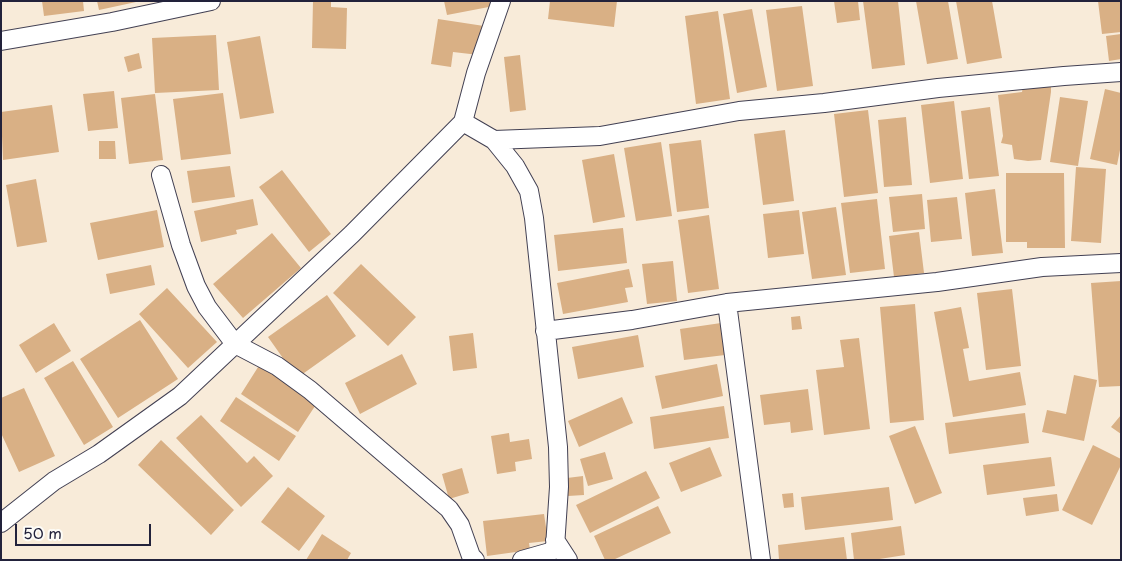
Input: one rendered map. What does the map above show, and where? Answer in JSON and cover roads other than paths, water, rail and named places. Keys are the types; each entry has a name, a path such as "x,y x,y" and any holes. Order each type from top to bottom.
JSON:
{"street":[{"path":"1,41 112,22 212,1"},
{"path":"1,523 54,481 99,454 180,396 352,234 463,122 476,73 501,1"},
{"path":"494,140 600,136 739,111 824,103 938,88 1121,72"},
{"path":"463,122 494,140 515,166 529,191 534,218 558,447 559,487 554,547 550,552 522,560"},
{"path":"161,175 181,244 196,286 207,307 236,344 277,366 310,390 449,509 460,525 471,556 475,560"},
{"path":"546,331 632,320 727,303 937,282 1042,267 1121,263"},
{"path":"727,303 761,560"},
{"path":"555,540 568,560"}]}
